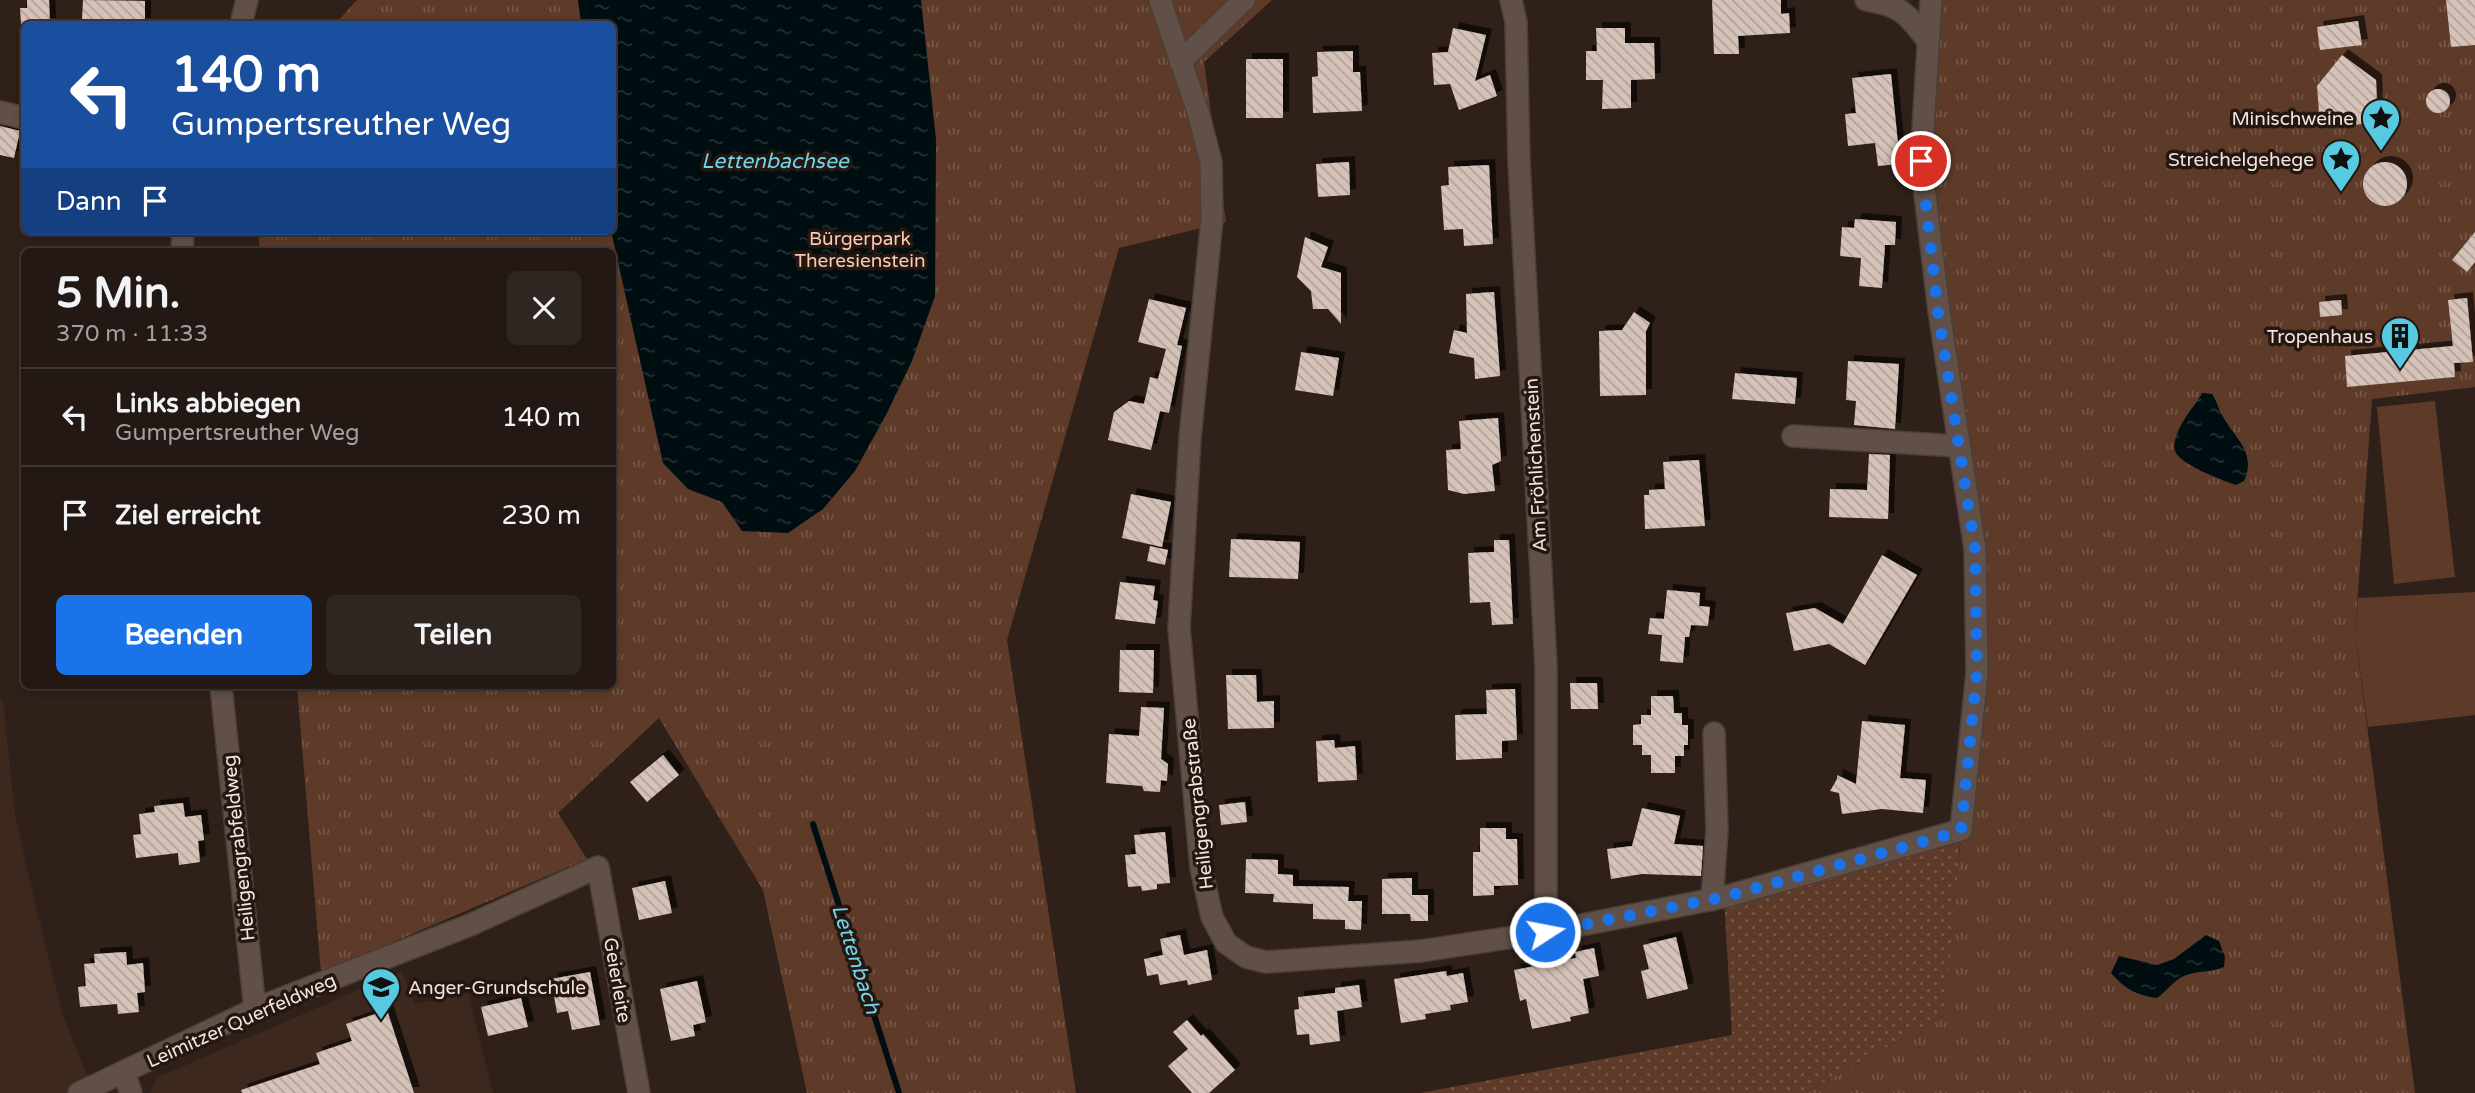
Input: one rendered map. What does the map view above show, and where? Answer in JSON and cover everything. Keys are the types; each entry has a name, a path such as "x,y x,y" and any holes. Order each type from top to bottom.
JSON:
{"street":[{"path":"242,21 247,0"},
{"name":"Heiligengrabstraße","path":"1160,0 1199,112 1210,162 1212,219 1191,438 1179,628 1201,868 1212,917 1226,943 1246,957 1266,962 1421,951 1545,932 1712,900 1961,831 1977,672 1975,549 1958,446"},
{"path":"1180,62 1244,0"},
{"name":"Am Fröhlichenstein","path":"1511,0 1516,22 1519,162 1546,666 1545,932"},
{"path":"1866,0 1892,5 1908,16 1928,41"},
{"path":"1793,436 1958,446 1938,312 1921,161 1931,0"},
{"path":"0,112 21,117"},
{"name":"Heiligengrabfeldweg","path":"221,689 255,1009"},
{"path":"1712,900 1717,830 1714,733"},
{"name":"Leimitzer Querfeldweg","path":"79,1093 255,1009 470,925 598,867"},
{"name":"Geierleite","path":"598,867 639,1093"},
{"path":"124,1072 131,1093"}],"shaded area":[{"path":"0,699 3,701 15,813 26,865 63,1015 94,1093 0,1093"},
{"name":"Anger-Grundschule","path":"402,971 415,1004 468,993 493,1093 150,1093 156,1078"}],"green space":[{"name":"Bürgerpark Theresienstein","path":"357,0 1272,0 1204,62 1226,222 1119,248 1007,640 1076,1093 807,1093 763,890 659,718 558,813 587,859 321,973 297,689 616,689 616,248 260,248 258,235 616,235 616,21 338,21"},
{"path":"1931,0 2475,0 2475,387 2372,399 2355,633 2415,1093 1805,1093 1946,1014 1971,739 1975,549 1921,161"},
{"path":"2435,401 2455,577 2394,584 2377,407"},
{"path":"2475,592 2475,715 2368,727 2355,633 2358,598"},
{"path":"1961,830 1946,1014 1805,1093 1420,1093 1732,1035 1724,897"}],"water":[{"name":"Lettenbachsee","path":"578,0 921,0 936,139 935,296 912,361 855,471 823,509 788,533 742,531 722,502 688,489 663,463 612,235 616,235 616,21 581,21"},
{"path":"2202,393 2212,394 2246,454 2248,462 2244,481 2236,485 2193,467 2175,451 2175,440 2180,427"},
{"path":"2206,935 2219,941 2225,957 2224,967 2184,976 2157,998 2131,990 2111,973 2119,956 2157,965 2174,959"}],"building":[{"path":"27,0 49,0 50,21 21,21 21,24 20,8 27,8"},
{"path":"83,0 145,1 145,21 82,19"},
{"path":"1712,0 1781,0 1781,14 1789,13 1790,33 1738,36 1739,54 1714,54"},
{"path":"2446,0 2475,0 2475,45 2451,47"},
{"path":"2358,21 2362,45 2320,50 2317,27"},
{"path":"1453,28 1486,35 1475,81 1490,75 1497,96 1459,110 1450,84 1434,85 1432,53 1448,52"},
{"path":"1596,28 1625,28 1625,43 1654,43 1655,79 1631,80 1631,108 1602,109 1603,80 1586,80 1586,51 1597,51"},
{"path":"1353,51 1353,72 1360,72 1362,111 1313,113 1312,77 1318,76 1317,52"},
{"path":"2342,55 2376,80 2377,105 2362,124 2338,127 2319,112 2317,86"},
{"path":"1246,59 1283,59 1283,118 1246,118"},
{"path":"1891,74 1900,164 1878,166 1875,143 1848,146 1845,114 1856,113 1852,78"},
{"path":"2438,89 2447,92 2450,101 2447,110 2438,113 2429,110 2426,101 2429,92"},
{"path":"0,126 20,131 14,158 0,155"},
{"path":"1349,162 1350,195 1318,197 1316,164"},
{"path":"2385,162 2400,169 2407,184 2400,199 2385,206 2370,199 2363,184 2370,169"},
{"path":"1489,165 1493,244 1464,246 1463,229 1444,230 1441,186 1449,185 1448,167"},
{"path":"1855,219 1896,222 1895,245 1885,245 1882,288 1859,286 1861,258 1840,256 1842,227 1854,228"},
{"path":"2475,232 2475,262 2467,272 2452,260"},
{"path":"1305,237 1328,247 1321,267 1341,273 1341,324 1328,309 1313,309 1311,291 1297,277"},
{"path":"1494,292 1500,376 1475,379 1474,358 1449,353 1454,330 1467,333 1466,294"},
{"name":"Tropenhaus","path":"2467,298 2473,362 2454,363 2455,377 2347,387 2345,356 2453,346 2448,300"},
{"path":"1149,299 1186,308 1177,345 1182,346 1169,413 1160,411 1151,450 1108,440 1114,412 1129,401 1144,404 1150,377 1158,379 1166,349 1138,342"},
{"path":"2341,300 2342,315 2320,317 2319,302"},
{"path":"1634,312 1650,323 1646,331 1646,395 1600,396 1599,331 1622,330"},
{"path":"1301,352 1339,358 1333,396 1295,390"},
{"path":"1848,361 1899,364 1895,429 1854,425 1856,401 1846,400"},
{"path":"1735,373 1797,378 1795,404 1732,399"},
{"path":"1498,418 1501,461 1492,465 1495,491 1464,494 1448,490 1446,450 1461,449 1459,421"},
{"path":"1869,454 1890,455 1888,519 1829,517 1830,489 1867,490"},
{"path":"1699,460 1705,526 1645,529 1644,495 1649,495 1649,490 1665,489 1663,462"},
{"path":"1131,494 1171,502 1162,547 1122,538"},
{"path":"1231,539 1300,542 1298,579 1229,577"},
{"path":"1494,540 1509,540 1513,624 1492,625 1490,602 1470,603 1468,553 1494,552"},
{"path":"1150,546 1168,550 1165,565 1147,561"},
{"path":"1882,555 1917,575 1865,665 1829,644 1794,651 1786,613 1815,608 1843,624"},
{"path":"1120,582 1155,586 1153,600 1158,601 1155,624 1115,619"},
{"path":"1667,590 1700,593 1699,606 1710,607 1708,626 1691,625 1689,637 1685,637 1683,663 1660,661 1662,635 1648,634 1650,618 1664,619"},
{"path":"1120,650 1154,650 1153,693 1119,692"},
{"path":"1226,675 1256,675 1257,702 1274,701 1274,728 1228,729"},
{"path":"1570,683 1597,683 1598,709 1571,709"},
{"path":"1515,689 1517,740 1502,741 1502,758 1456,760 1455,715 1487,714 1486,690"},
{"path":"1651,696 1673,696 1674,713 1682,713 1682,725 1688,725 1688,745 1684,745 1684,756 1675,756 1675,773 1651,773 1651,755 1642,755 1642,745 1633,745 1633,725 1641,724 1641,715 1651,715"},
{"path":"1141,707 1164,708 1161,759 1168,764 1167,781 1161,780 1160,792 1144,791 1142,786 1106,783 1109,734 1139,736"},
{"path":"1862,721 1905,725 1900,778 1926,780 1923,813 1882,809 1842,814 1839,793 1830,791 1837,775 1856,784"},
{"path":"1334,740 1335,748 1355,746 1357,780 1318,782 1316,741"},
{"path":"663,755 679,775 647,802 630,782"},
{"path":"1245,802 1247,822 1221,825 1219,805"},
{"path":"183,803 185,817 201,815 204,840 198,841 200,862 179,865 178,853 136,858 133,835 141,834 139,814 155,812 154,806"},
{"path":"1642,808 1680,816 1674,844 1703,846 1701,876 1642,874 1611,879 1607,849 1632,846"},
{"path":"1480,828 1506,828 1506,839 1517,839 1518,885 1494,886 1494,895 1473,896 1473,852 1480,852"},
{"path":"1165,832 1170,883 1157,884 1157,889 1142,891 1141,886 1128,887 1125,855 1136,854 1134,835"},
{"path":"1246,859 1278,860 1278,874 1293,875 1293,886 1349,887 1348,901 1362,901 1361,930 1345,929 1345,920 1313,919 1313,904 1273,902 1274,894 1245,893"},
{"path":"1412,878 1412,895 1428,895 1428,921 1411,921 1410,914 1382,914 1382,879"},
{"path":"665,881 672,913 639,920 632,888"},
{"path":"1180,935 1184,955 1207,950 1212,980 1188,985 1187,980 1160,985 1158,974 1147,976 1144,959 1163,955 1160,939"},
{"path":"1676,937 1688,989 1647,999 1641,971 1649,969 1643,945"},
{"path":"1594,948 1599,976 1583,979 1589,1013 1570,1017 1571,1021 1532,1029 1526,999 1520,1001 1514,970 1576,958 1575,952"},
{"path":"126,952 127,965 143,963 145,992 137,993 139,1012 118,1014 117,1004 80,1007 78,987 86,986 84,964 95,963 94,954"},
{"path":"1446,971 1447,976 1463,973 1468,1002 1450,1005 1451,1010 1425,1014 1426,1019 1401,1023 1394,979"},
{"path":"590,972 600,1025 572,1030 568,1011 557,1013 551,979"},
{"path":"697,981 706,1022 693,1025 695,1036 671,1041 660,989"},
{"path":"1359,985 1362,1007 1337,1011 1340,1041 1310,1045 1309,1034 1297,1035 1294,1010 1299,1009 1298,997 1335,993 1335,988"},
{"path":"521,998 528,1027 488,1036 481,1007"},
{"path":"387,1010 414,1093 242,1093 241,1090 320,1064 316,1053 352,1041 346,1024"},
{"path":"1187,1020 1235,1070 1209,1093 1192,1093 1168,1066 1188,1049 1173,1032"}],"waterway":[{"name":"Lettenbach","path":"813,824 899,1093"}],"place":[{"name":"Minischweine","path":"2381,152"},
{"name":"Streichelgehege","path":"2341,193"},
{"name":"Tropenhaus","path":"2400,370"},
{"name":"Anger-Grundschule","path":"381,1021"}],"route":[{"path":"1545,932 1724,897 1961,831 1977,672 1975,549 1938,312 1921,161"}]}
